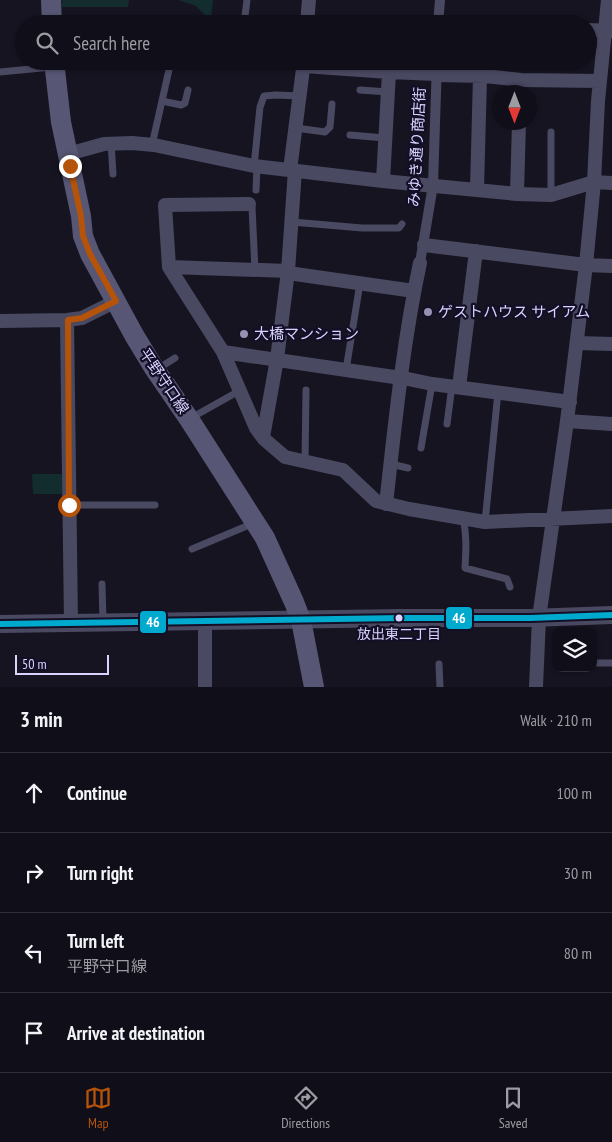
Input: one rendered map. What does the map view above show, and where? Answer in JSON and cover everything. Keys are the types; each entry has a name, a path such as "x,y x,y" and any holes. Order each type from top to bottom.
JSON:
{"main road":[{"path":"51,0 52,15"},
{"name":"平野守口線","path":"56,70 61,122 81,216 83,236 90,254 155,370 190,419 268,546 301,620 310,686"}],"street":[{"path":"308,15 309,0"},
{"path":"439,15 440,0"},
{"path":"536,687 539,618 570,402 594,182 605,101 600,80 609,31 608,0"},
{"path":"263,437 277,359 288,272 296,128 303,70"},
{"path":"370,70 389,72 483,71 518,85"},
{"name":"みゆき通り商店街","path":"420,264 433,185 436,70"},
{"path":"477,190 483,71"},
{"path":"383,181 389,72"},
{"path":"534,85 600,80"},
{"path":"517,194 519,130"},
{"path":"68,154 104,144 132,143 152,145 256,166 517,194 551,195 594,182 612,183"},
{"path":"249,204 165,205 170,267 223,352 256,428 264,439 285,457 343,470 376,502 485,522 612,516"},
{"path":"424,244 586,265 612,266"},
{"path":"455,387 476,251"},
{"path":"386,504 401,378 420,264"},
{"path":"170,267 288,272 414,291"},
{"path":"0,321 82,318 116,301"},
{"path":"68,320 71,623"},
{"path":"577,342 612,344"},
{"path":"223,352 432,384 570,402"},
{"path":"567,421 612,424"},
{"path":"0,624 402,618 539,618 612,615"},
{"path":"205,621 205,687"}],"lane":[{"path":"245,15 247,0"},
{"path":"0,72 15,70"},
{"path":"152,145 170,70"},
{"path":"162,101 181,105 185,103 188,90"},
{"path":"360,90 388,92"},
{"path":"256,190 260,107 264,96 300,96"},
{"path":"296,128 325,132 330,128 332,104"},
{"path":"551,132 551,195"},
{"path":"350,135 385,138"},
{"path":"111,143 113,174"},
{"path":"249,204 252,207 255,270"},
{"path":"292,222 362,228 399,228 402,224"},
{"path":"346,370 360,283"},
{"path":"155,370 175,358"},
{"path":"421,448 432,384"},
{"path":"447,424 455,387"},
{"path":"305,462 306,390"},
{"path":"190,419 239,391"},
{"path":"485,522 498,392"},
{"path":"391,464 408,468"},
{"path":"69,505 155,505"},
{"path":"463,518 467,542 465,568 507,579 510,587"},
{"path":"192,549 255,522"},
{"path":"102,584 103,623"},
{"path":"597,662 612,663"},
{"path":"439,664 440,687"}],"green space":[{"path":"62,0 129,0 128,7 62,7"},
{"path":"178,0 213,0 212,15 205,15 196,6"},
{"path":"32,474 62,474 62,494 33,494"}],"transit line":[{"name":"46","path":"0,624 530,618 612,615"}],"place":[{"name":"ゲストハウス サイアム","path":"428,312"},
{"name":"大橋マンション","path":"244,334"},
{"name":"放出東二丁目","path":"399,618"}],"route":[{"path":"69,505 68,320 82,318 116,301 90,254 83,236 81,216 70,166"}]}
